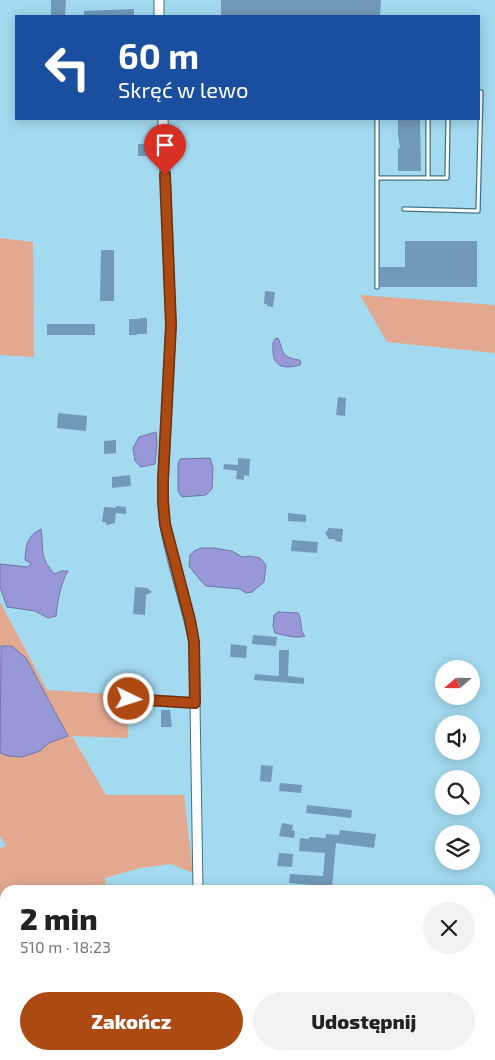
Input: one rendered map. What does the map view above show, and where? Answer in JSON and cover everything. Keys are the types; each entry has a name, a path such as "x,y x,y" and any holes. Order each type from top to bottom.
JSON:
{"street":[{"path":"159,0 159,15"},
{"path":"163,120 171,325 163,501 165,524 194,642 198,885"}],"lane":[{"path":"404,209 478,211 480,92"},
{"path":"377,120 377,287"},
{"path":"428,120 428,178"},
{"path":"377,178 447,178 448,120"},
{"path":"129,699 195,703"}],"shaded area":[{"path":"0,238 33,242 34,357 0,355"},
{"path":"360,295 495,305 495,353 387,342"},
{"path":"0,602 47,690 127,695 128,738 72,736 106,795 184,795 193,873 171,864 140,868 105,878 106,885 0,885 0,848 6,846 0,836 0,753 8,756 40,751 49,743 68,736 26,658 0,647"}],"water":[{"path":"278,338 285,355 299,360 301,362 300,365 285,367 275,361 273,342"},
{"path":"156,432 155,464 141,467 135,461 133,448 139,437"},
{"path":"210,458 213,468 212,489 206,495 182,497 178,491 178,464 180,459"},
{"path":"41,529 43,553 46,563 55,574 61,571 68,571 61,587 56,616 48,618 35,611 7,607 0,587 0,564 28,567 31,563 25,560 28,542"},
{"path":"201,548 232,551 242,557 260,558 266,565 264,582 252,592 246,593 240,589 206,586 189,566 190,555"},
{"path":"278,612 298,613 305,636 294,637 275,633 273,626 274,615"},
{"path":"1,646 12,646 26,658 68,736 49,743 40,751 22,757 8,756 0,753"}],"building":[{"path":"51,0 66,0 65,15 51,15"},
{"path":"221,0 381,0 380,15 221,15"},
{"path":"134,9 134,15 84,15 84,11"},
{"path":"398,120 420,120 421,171 398,171 398,149 400,148"},
{"path":"138,144 150,144 150,156 138,156"},
{"path":"405,241 477,241 477,287 380,287 380,267 405,267"},
{"path":"101,250 114,250 114,301 100,301"},
{"path":"265,291 275,292 273,307 264,304"},
{"path":"147,318 147,334 129,335 129,319"},
{"path":"47,324 95,324 95,335 47,335"},
{"path":"338,397 346,398 345,416 336,415"},
{"path":"58,413 87,416 86,431 57,428"},
{"path":"116,440 116,453 104,454 104,441"},
{"path":"238,458 250,459 249,476 244,475 244,480 236,479 237,471 223,469 224,464 238,465"},
{"path":"130,475 131,486 112,488 112,477"},
{"path":"116,506 126,507 126,514 116,513 115,523 107,525 105,522 102,522 104,507 116,508"},
{"path":"288,513 306,515 306,522 288,521"},
{"path":"328,528 343,529 342,542 329,539 325,533"},
{"path":"292,540 318,542 317,553 291,551"},
{"path":"135,587 147,588 152,592 146,595 145,615 133,614"},
{"path":"253,635 277,637 276,646 252,644"},
{"path":"231,644 247,646 246,658 230,657"},
{"path":"279,650 289,650 288,676 304,678 304,684 254,680 255,674 279,676"},
{"path":"161,710 170,710 172,727 161,727"},
{"path":"261,765 273,766 271,782 260,781"},
{"path":"280,783 302,785 301,793 279,791"},
{"path":"307,805 352,810 351,818 306,813"},
{"path":"282,823 293,825 292,830 295,831 294,838 279,836"},
{"path":"340,830 376,834 374,848 336,843 332,885 289,883 290,874 323,876 325,853 299,851 300,838 326,838 326,834 339,835"},
{"path":"279,853 293,854 292,867 277,866"}],"route":[{"path":"129,699 195,703 194,642 190,620 170,548 163,501 171,325 165,175"}]}
